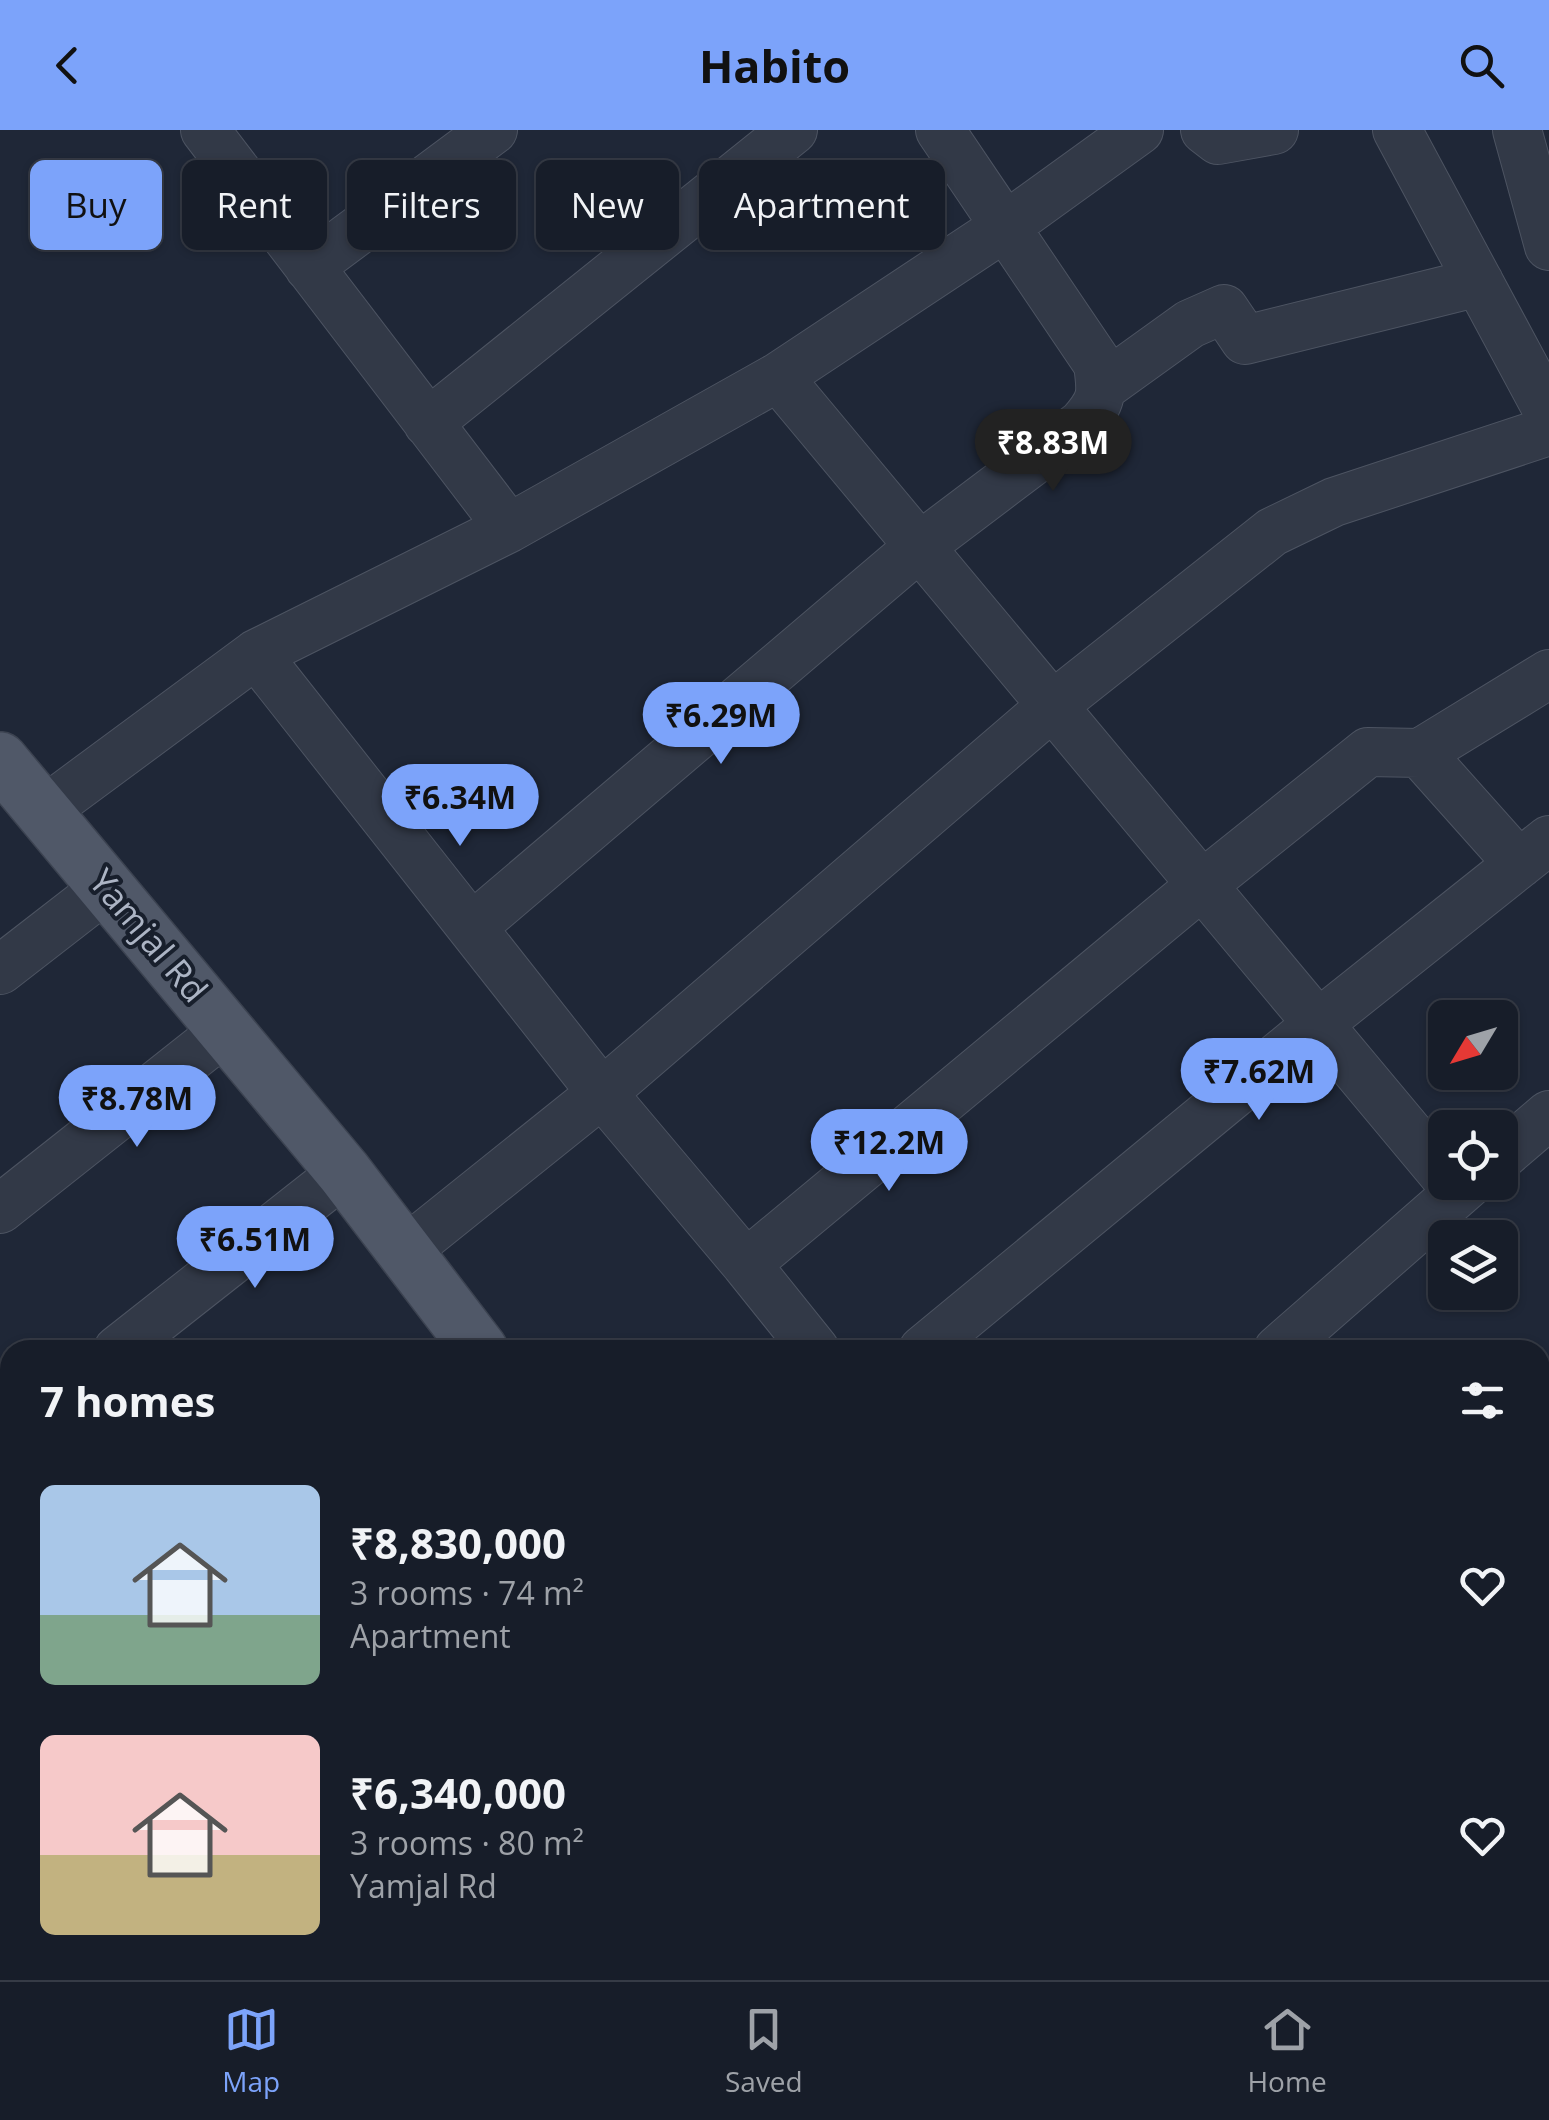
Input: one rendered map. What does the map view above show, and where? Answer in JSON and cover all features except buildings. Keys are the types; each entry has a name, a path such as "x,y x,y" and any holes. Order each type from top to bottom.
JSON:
{"main road":[{"name":"Yamjal Rd","path":"0,760 344,1172 404,1251 459,1340"}],"street":[{"path":"205,130 508,528"},
{"path":"309,267 492,130"},
{"path":"428,422 792,130"},
{"path":"472,927 919,547 1082,424 1099,404 1098,364 940,130"},
{"path":"45,810 256,654 508,528 778,378 1006,226 1139,130"},
{"path":"1205,130 1218,140 1274,130"},
{"path":"1397,130 1549,413"},
{"path":"1517,130 1549,246"},
{"path":"1101,388 1190,324 1224,308 1245,340 1478,282"},
{"path":"778,378 1428,1151"},
{"path":"404,1251 602,1093 1052,706 1272,532 1334,502 1549,431"},
{"path":"256,654 602,1093 806,1340"},
{"path":"746,1264 1368,752 1420,752 1549,674"},
{"path":"934,1340 1534,852 1420,752"},
{"path":"0,970 107,888"},
{"path":"0,1209 226,1030"},
{"path":"1518,1142 1549,1115"},
{"path":"131,1340 344,1172"},
{"path":"1289,1340 1438,1200"}]}
